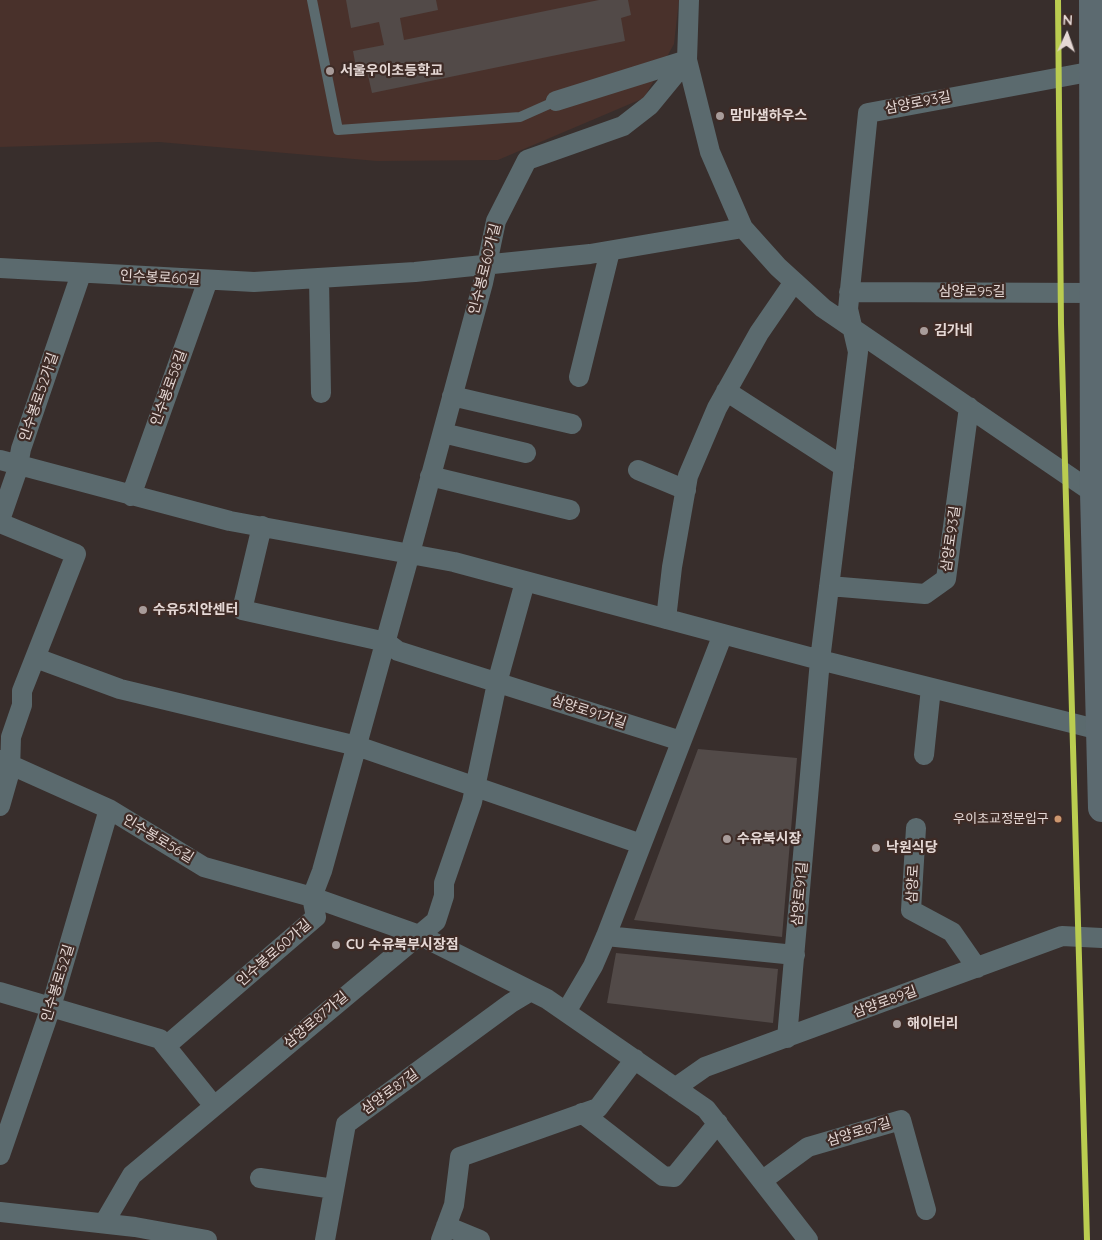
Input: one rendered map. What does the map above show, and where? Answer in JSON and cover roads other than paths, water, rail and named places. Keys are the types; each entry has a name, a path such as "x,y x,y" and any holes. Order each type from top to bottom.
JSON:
{"main road":[{"path":"1093,0 1098,174 1095,293 1102,808"}],"street":[{"path":"689,0 687,60 710,152 743,228 794,282 823,308 1099,496"},
{"path":"556,101 687,60"},
{"name":"인수봉로60가길","path":"166,1046 316,917 312,897 322,871 386,642 483,283 485,265 496,220 527,160 622,126 650,105 687,60"},
{"name":"삼양로93길","path":"820,660 858,352 848,309 868,113 1094,71"},
{"name":"인수봉로60길","path":"0,268 81,274 254,282 485,265 610,251 743,228"},
{"path":"579,377 610,251"},
{"name":"인수봉로52가길","path":"0,521 9,462 21,449 81,274"},
{"path":"319,278 320,394"},
{"name":"인수봉로58길","path":"131,496 208,280"},
{"path":"666,619 688,476 726,391 759,333 794,282"},
{"name":"삼양로95길","path":"849,292 1095,293"},
{"path":"726,391 844,467"},
{"path":"452,396 572,424"},
{"name":"삼양로93길","path":"829,586 925,594 946,579 969,407"},
{"path":"442,433 526,453"},
{"path":"9,462 230,521 410,553 820,660 1100,730"},
{"path":"638,470 686,490"},
{"path":"430,476 570,510"},
{"path":"0,521 76,554 22,691 22,705 5,762 0,806"},
{"path":"262,526 242,610 386,642 398,651 497,683"},
{"path":"419,935 436,921 444,896 444,882 472,802 497,683 525,582"},
{"path":"566,1012 593,966 606,936 723,634"},
{"path":"36,658 120,689 356,746 642,844"},
{"name":"삼양로91길","path":"787,1038 820,660"},
{"name":"삼양로91가길","path":"497,683 681,741"},
{"path":"924,755 931,688"},
{"name":"인수봉로56길","path":"5,762 109,809 204,867 312,897"},
{"name":"인수봉로52길","path":"0,1155 51,1007 109,809"},
{"name":"삼양로","path":"916,828 911,910 952,932 977,968"},
{"path":"312,897 419,935 531,991 566,1012 635,1059 706,1109 808,1240"},
{"name":"삼양로87가길","path":"104,1224 132,1175 419,935"},
{"path":"606,936 795,955"},
{"name":"삼양로89길","path":"675,1088 705,1067 1062,936 1102,938"},
{"name":"삼양로87길","path":"325,1240 346,1124 531,991"},
{"path":"0,992 160,1039 214,1106"},
{"path":"480,1240 444,1233 454,1205 460,1157 598,1108 635,1059"},
{"path":"582,1113 663,1176 674,1177 718,1123"},
{"name":"삼양로87길","path":"763,1180 808,1147 901,1120 926,1210"},
{"path":"260,1178 334,1189"},
{"path":"0,1212 104,1224 206,1240"}],"lane":[{"path":"312,0 338,130 520,117 556,101"}],"place":[{"name":"서울우이초등학교","path":"330,71"},
{"name":"맘마샘하우스","path":"720,116"},
{"name":"김가네","path":"924,331"},
{"name":"수유5치안센터","path":"143,610"},
{"name":"우이초교정문입구","path":"1058,819"},
{"name":"수유북시장","path":"727,839"},
{"name":"낙원식당","path":"876,848"},
{"name":"CU 수유북부시장점","path":"336,945"},
{"name":"해이터리","path":"897,1024"}]}
